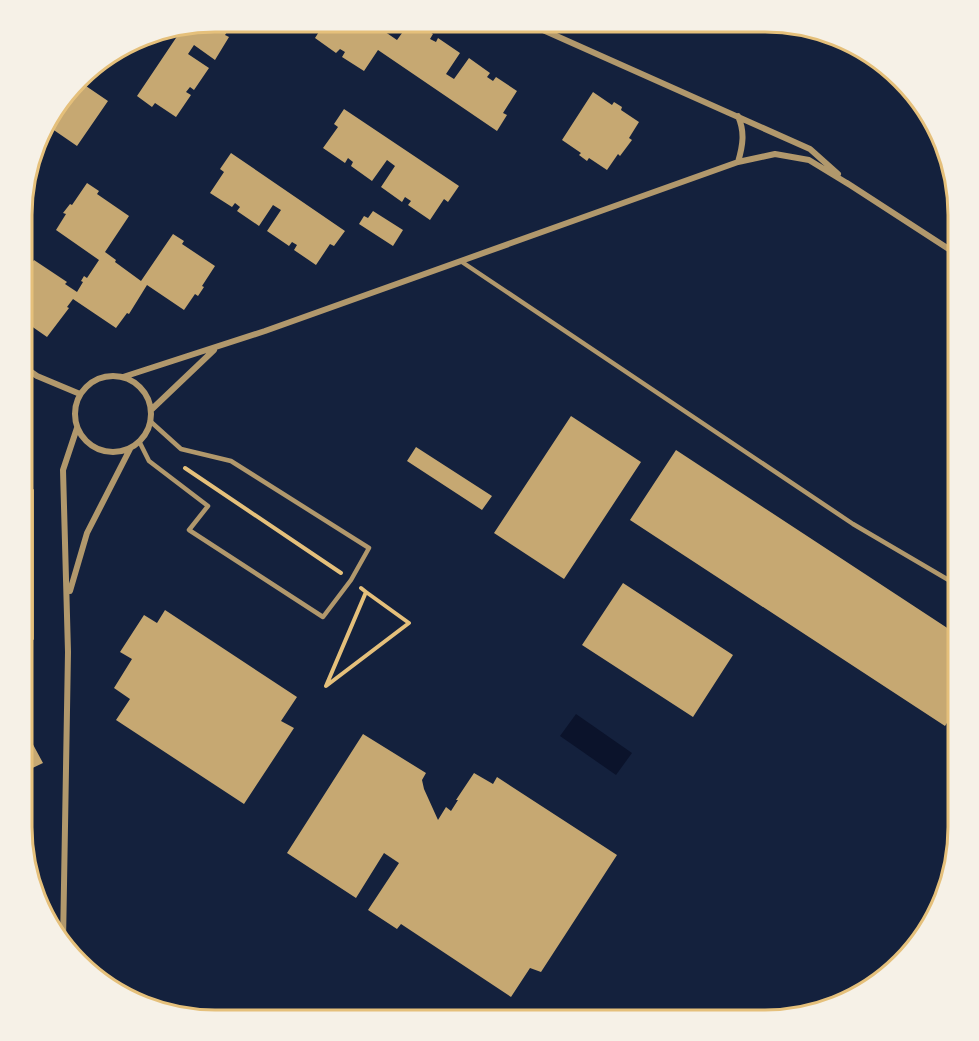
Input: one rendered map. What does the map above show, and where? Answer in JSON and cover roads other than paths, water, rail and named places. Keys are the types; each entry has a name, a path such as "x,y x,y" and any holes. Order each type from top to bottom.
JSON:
{"street":[{"path":"548,32 810,149 850,185"},
{"path":"737,116 743,128 743,146 738,162"},
{"path":"123,377 216,348 462,262 738,162 775,154 809,160 947,248"},
{"path":"151,410 216,348"},
{"path":"32,373 80,394"},
{"path":"63,930 68,598 63,470 77,428 75,411 80,394 98,378 115,375 123,377 142,389 148,399 151,410 147,432 130,448 120,452 106,452 94,447 84,439 77,428"},
{"path":"68,598 87,533 130,448"}],"lane":[{"path":"462,262 853,524 947,579"},
{"path":"140,441 149,461 208,506 189,530 323,617 351,580 369,548 231,461 181,449 150,422"}],"water":[{"path":"576,714 632,753 616,775 560,736"}]}
